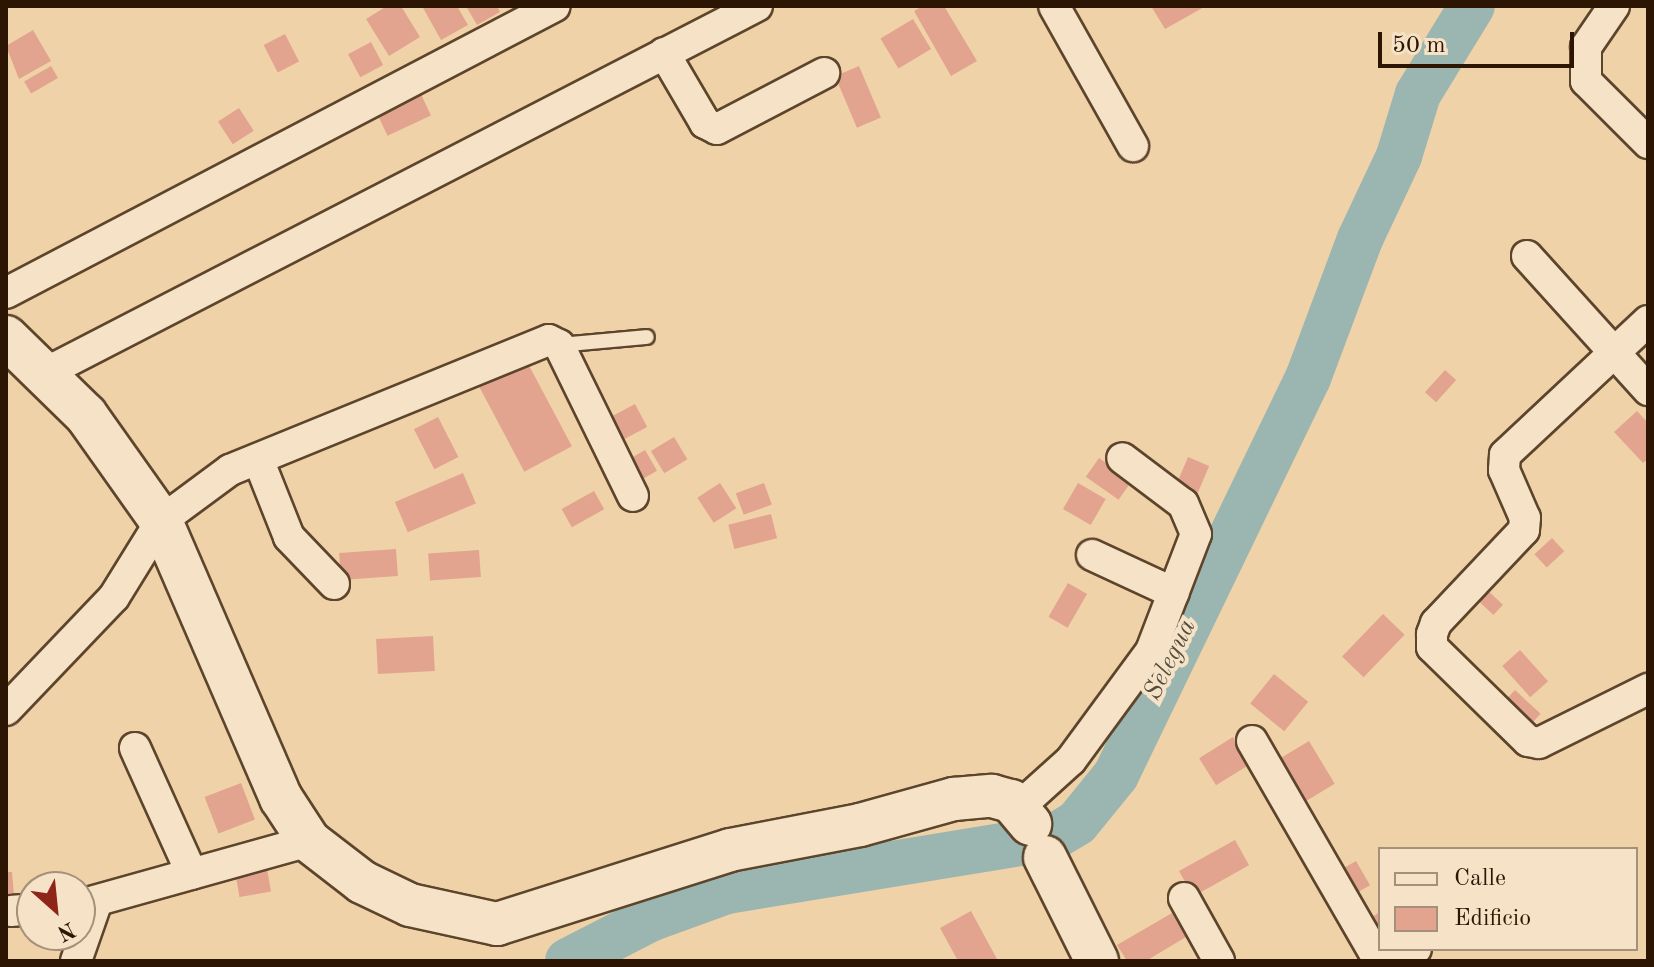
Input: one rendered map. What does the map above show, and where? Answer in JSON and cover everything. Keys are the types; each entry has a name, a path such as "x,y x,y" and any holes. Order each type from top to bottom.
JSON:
{"street":[{"path":"6,293 555,6"},
{"path":"45,373 757,6"},
{"path":"1054,6 1133,146"},
{"path":"1614,6 1586,47 1586,81 1648,143"},
{"path":"664,53 705,123 717,129 824,73"},
{"path":"1527,256 1648,390"},
{"path":"1648,321 1613,350 1505,455 1504,470 1525,518 1524,530 1436,623 1432,647 1528,741 1539,743 1648,689"},
{"path":"6,337 86,415 161,521 281,798 309,841 362,882 410,905 497,924 730,850 860,825 954,799 992,796 1031,829 1097,961"},
{"path":"6,710 114,597 161,521 230,470 549,340 559,345 633,496"},
{"path":"1031,829 1071,760 1142,663 1174,593 1196,534 1193,518 1183,504 1122,458"},
{"path":"258,459 289,537 334,584"},
{"path":"1092,555 1174,593"},
{"path":"1252,741 1379,961"},
{"path":"135,748 192,874"},
{"path":"96,902 309,841"},
{"path":"1184,898 1219,961"},
{"path":"1393,961 1412,951"}],"lane":[{"path":"559,345 647,337"}],"building":[{"path":"387,6 401,6 420,37 389,56 366,19"},
{"path":"422,6 457,6 468,25 441,40"},
{"path":"466,6 497,6 500,12 477,25"},
{"path":"923,6 944,6 977,61 951,76 914,11"},
{"path":"1151,6 1206,6 1165,29"},
{"path":"913,19 931,49 898,69 880,39"},
{"path":"33,30 51,61 19,79 6,46"},
{"path":"285,34 299,62 278,73 264,45"},
{"path":"371,42 383,65 360,77 348,54"},
{"path":"51,66 58,78 31,94 24,82"},
{"path":"859,66 881,118 857,128 835,76"},
{"path":"420,92 431,116 387,136 376,112"},
{"path":"239,108 254,131 233,144 218,122"},
{"path":"525,358 572,446 524,472 477,383"},
{"path":"1445,370 1456,380 1436,402 1425,392"},
{"path":"635,404 647,427 615,444 602,421"},
{"path":"1637,411 1648,423 1648,459 1643,463 1614,432"},
{"path":"438,417 458,457 434,469 414,429"},
{"path":"674,437 687,459 664,473 651,451"},
{"path":"645,450 657,471 630,486 618,465"},
{"path":"1188,457 1209,466 1195,498 1174,489"},
{"path":"1099,458 1132,481 1119,500 1086,477"},
{"path":"463,473 476,503 408,532 395,502"},
{"path":"720,483 736,508 714,523 697,498"},
{"path":"764,483 772,505 744,515 736,493"},
{"path":"1078,483 1106,499 1091,525 1063,509"},
{"path":"594,491 604,509 572,527 562,509"},
{"path":"771,514 777,538 734,549 728,525"},
{"path":"1552,538 1564,551 1547,568 1534,554"},
{"path":"396,549 398,576 341,580 339,553"},
{"path":"479,550 481,577 430,580 428,554"},
{"path":"1068,583 1087,594 1068,628 1048,617"},
{"path":"1484,587 1503,605 1493,615 1474,597"},
{"path":"1383,614 1405,635 1364,677 1342,656"},
{"path":"433,636 435,671 378,674 376,639"},
{"path":"1520,650 1548,681 1530,697 1502,666"},
{"path":"1274,674 1308,702 1284,731 1250,704"},
{"path":"1515,690 1541,714 1526,729 1501,705"},
{"path":"1233,737 1250,764 1216,785 1199,758"},
{"path":"1309,741 1335,784 1295,808 1270,765"},
{"path":"241,783 255,819 219,833 205,797"},
{"path":"1235,840 1249,865 1193,896 1179,871"},
{"path":"1356,861 1370,885 1350,897 1336,873"},
{"path":"266,863 271,892 240,897 234,869"},
{"path":"6,872 12,872 14,895 6,896"},
{"path":"971,911 998,961 958,961 940,928"},
{"path":"1172,913 1186,937 1146,961 1127,961 1117,945"},
{"path":"1378,913 1378,939 1367,920"}],"waterway":[{"name":"Selegua","path":"568,961 650,919 727,891 1052,838 1077,823 1116,775 1308,378 1360,239 1399,156 1418,94 1472,6"}]}
